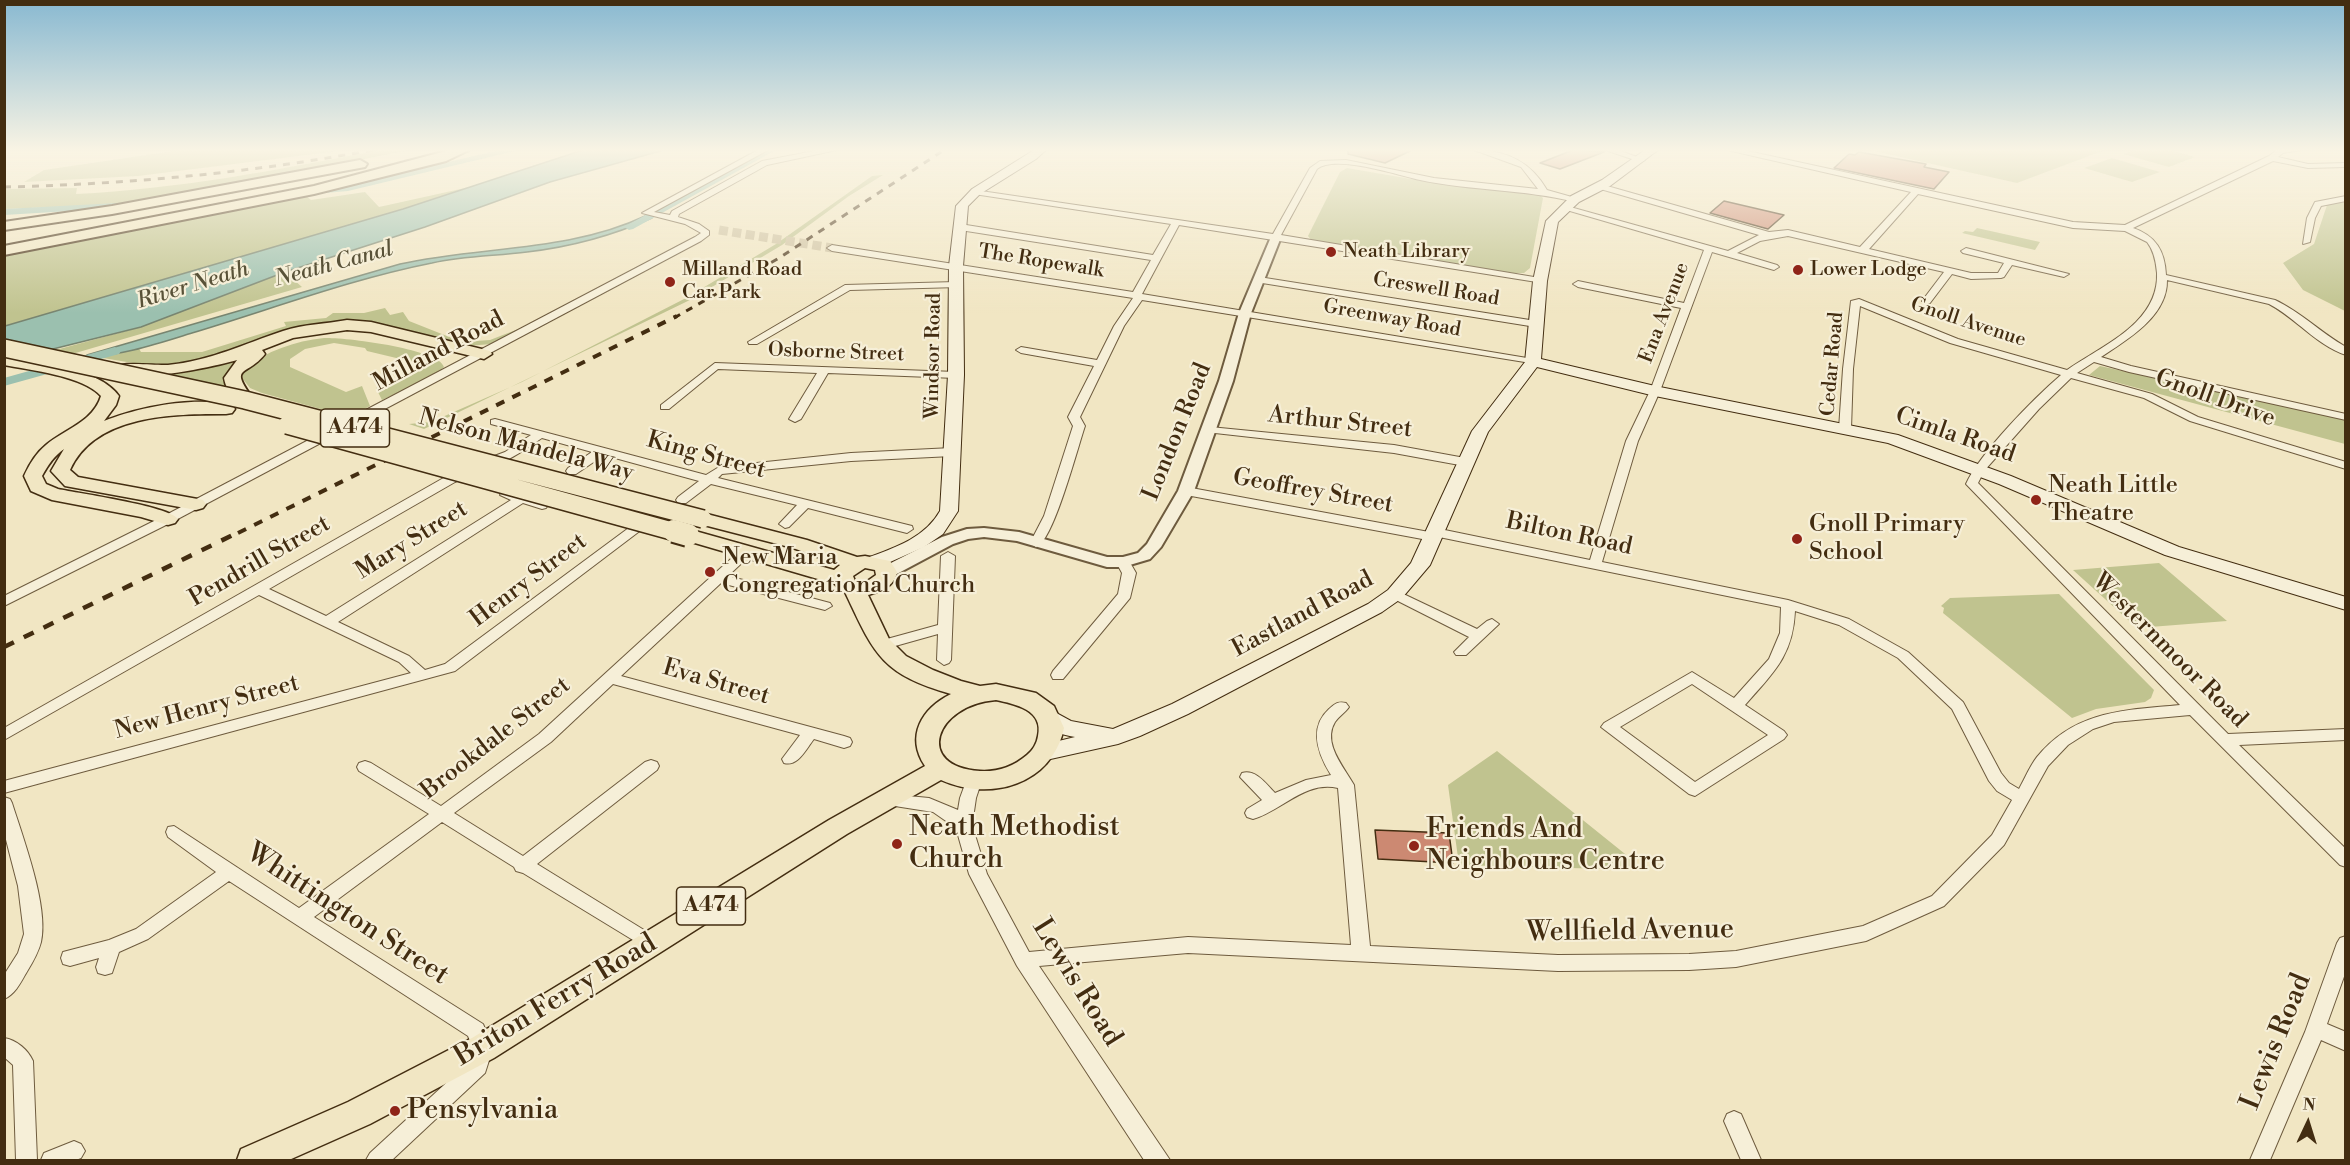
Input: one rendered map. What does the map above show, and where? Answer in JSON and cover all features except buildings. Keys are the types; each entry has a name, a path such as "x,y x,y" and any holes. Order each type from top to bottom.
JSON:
{"highway":[{"path":"4,226 144,204"},
{"path":"4,236 187,204"},
{"path":"4,242 208,204"},
{"path":"4,251 241,204"}],"main road":[{"name":"Windsor Road","path":"865,575 937,530 945,522 949,511 956,375 956,266 963,204"},
{"path":"1533,362 1540,281 1552,221 1570,204"},
{"path":"111,370 167,370 193,366 233,356 278,337 306,330 347,325 467,363"},
{"path":"245,400 233,384 232,378 239,366 254,356 288,342 311,336 365,331 484,354"},
{"name":"Nelson Mandela Way","path":"4,348 245,400 800,544 865,575"},
{"name":"Nelson Mandela Way","path":"4,360 225,409 688,535 865,575"},
{"name":"Cimla Road","path":"1533,362 1655,391 1892,439 1978,470 2172,550 2229,570 2346,604"},
{"name":"Eastland Road","path":"1046,752 1118,736 1180,709 1375,608 1395,594 1420,565 1480,430 1533,362"},
{"path":"75,376 109,392 109,404 105,412 50,451 39,463 33,476 38,487 52,494 145,512 168,519"},
{"path":"196,504 81,485 65,478 60,471 63,460 77,444 110,425 137,416 166,410 225,409"},
{"path":"865,575 868,617 881,645 906,666 941,684 980,693 996,692 1024,696 1036,702 1049,717 1065,728 1079,732 1118,736"},
{"path":"938,715 941,684"},
{"path":"980,693 950,705 938,715 930,726 926,738 927,750 941,768 953,775 974,780 994,780 1014,775 1031,766 1046,752 1052,740 1053,728 1049,717"},
{"name":"Briton Ferry Road","path":"253,1161 359,1113 483,1048 829,832 941,768"}],"street":[{"path":"662,204 646,213 719,230"},
{"path":"673,218 675,213 691,204"},
{"path":"1057,204 1276,237 1540,281"},
{"path":"1276,237 1294,204"},
{"path":"1575,204 1774,267"},
{"path":"1663,204 1768,235"},
{"path":"1862,251 1904,204"},
{"path":"1978,204 2073,225 2126,228 2146,236 2157,245 2164,277 2156,306 2147,317 2135,329 2069,374 1978,470"},
{"path":"2126,228 2175,204"},
{"path":"2306,242 2311,218 2318,204"},
{"path":"1036,543 1050,516 1079,426 1074,417 1119,326 1176,222"},
{"name":"Milland Road","path":"4,602 467,363 692,243 706,232 701,227"},
{"path":"960,227 1156,258"},
{"path":"1730,254 1749,240 1788,233 1976,277 1992,277 2004,273 2010,261"},
{"name":"London Road","path":"1122,562 1144,556 1154,547 1185,491 1210,430 1245,313 1276,237"},
{"name":"The Ropewalk","path":"832,248 1245,313"},
{"name":"Ena Avenue","path":"1595,564 1632,441 1655,391 1709,248"},
{"path":"1966,250 2064,274"},
{"path":"1927,301 1949,272"},
{"path":"2164,277 2272,302 2317,335 2346,352"},
{"name":"Creswell Road","path":"1259,280 1536,324"},
{"path":"1578,284 1686,306"},
{"path":"753,342 848,287 956,285"},
{"name":"Gnoll Avenue","path":"1856,301 1954,341 2069,374"},
{"name":"Cedar Road","path":"1845,429 1848,369 1856,301"},
{"name":"Greenway Road","path":"1245,313 1533,362"},
{"path":"1021,350 1102,364"},
{"path":"2093,358 2129,369 2346,417"},
{"name":"Osborne Street","path":"665,407 715,366 823,372 956,375"},
{"path":"795,419 823,372"},
{"name":"Gnoll Drive","path":"2069,374 2148,396 2194,419 2346,466"},
{"name":"King Street","path":"495,422 707,480 907,529"},
{"name":"Arthur Street","path":"1210,430 1394,449 1465,462"},
{"name":"Pendrill Street","path":"4,735 451,479 509,454 541,434"},
{"path":"572,471 603,450"},
{"path":"682,500 719,471 851,457 952,452"},
{"name":"Westernmoor Road","path":"1978,470 1972,484 2193,709 2346,860"},
{"name":"Geoffrey Street","path":"1185,491 1434,534"},
{"path":"506,495 542,505"},
{"name":"Mary Street","path":"327,622 521,499"},
{"path":"785,524 805,504"},
{"name":"Henry Street","path":"450,668 635,530"},
{"path":"865,575 974,533 996,532 1094,560 1122,562 1130,573 1125,595 1058,675"},
{"name":"Bilton Road","path":"1434,534 1595,564 1788,604"},
{"path":"944,660 948,556"},
{"name":"Brookdale Street","path":"299,918 545,738 738,560"},
{"path":"718,578 825,606"},
{"path":"258,589 404,659 423,676"},
{"path":"1395,594 1479,636"},
{"path":"1735,706 1776,661 1787,633 1788,604 1844,622 1903,655 1958,706 1995,777 2003,787 2021,798"},
{"path":"1461,652 1492,624"},
{"path":"881,645 945,628"},
{"name":"New Henry Street","path":"4,786 450,668"},
{"path":"1692,677 1735,706 1779,735 1695,790 1609,727 1692,677"},
{"name":"Eva Street","path":"610,678 844,742"},
{"path":"1341,707 1331,714 1324,728 1324,744 1330,763 1346,785 1361,953"},
{"name":"Wellfield Avenue","path":"1024,960 1188,945 1557,963 1689,962 1736,959 1866,933 1938,901 1998,840 2042,762 2062,741 2088,725 2113,717 2193,709"},
{"path":"790,759 809,734"},
{"path":"2225,740 2346,734"},
{"path":"522,866 651,766"},
{"path":"365,767 442,813 522,866 651,943"},
{"path":"1248,777 1274,801"},
{"name":"Lewis Road","path":"974,780 968,798 964,825 978,874 1024,960 1154,1159"},
{"path":"1253,813 1313,783 1337,780 1346,785"},
{"path":"888,800 937,806 953,812 964,825"},
{"path":"4,802 18,845 33,935 22,964 4,991"},
{"name":"Whittington Street","path":"174,832 299,918 476,1030 483,1048"},
{"path":"70,958 112,947 142,934 229,872"},
{"name":"Lewis Road","path":"2260,1161 2316,1028 2346,943"},
{"path":"105,966 112,947"},
{"path":"2316,1028 2346,1042"},
{"path":"4,1047 8,1047 23,1061 27,1161"},
{"path":"377,1161 478,1067 483,1048"},
{"path":"1734,1121 1751,1161"},
{"path":"51,1161 74,1151"}],"green space":[{"path":"5,204 112,204 107,205 5,209"},
{"path":"262,204 377,204 379,207 391,204 417,204 5,326 4,253"},
{"path":"832,204 838,204 782,245 692,299 542,372 686,298 776,244"},
{"path":"1324,204 1542,204 1530,268 1524,273 1312,241 1308,236"},
{"path":"2346,204 2345,311 2303,290 2283,263 2314,244 2327,205"},
{"path":"1977,228 2040,242 2035,250 1962,233 1973,232"},
{"path":"285,272 302,287 72,354 52,351 141,327"},
{"path":"385,308 390,315 403,312 409,321 462,342 490,340 521,328 492,344 466,346 353,322 178,365 151,366 97,357 138,347 141,352 202,352 286,326 284,322 326,318 333,313 364,313"},
{"path":"324,338 390,345 426,355 439,361 444,367 436,375 382,400 376,388 423,367 413,362 367,351 365,348 334,343 305,349 290,359 290,367 346,392 362,386 370,406 350,417 262,393 250,388 242,378 244,369 271,352 292,344"},
{"path":"240,359 229,372 227,389 166,374"},
{"path":"2100,366 2345,420 2345,444 2089,375"},
{"path":"510,387 424,429 409,424 431,422"},
{"path":"2159,563 2227,621 2137,628 2073,570"},
{"name":"Gnoll Primary School","path":"2059,594 2154,690 2151,698 2145,702 2096,709 2072,718 1943,613 1944,608 1941,606 1950,598"},
{"path":"1497,751 1645,870 1459,865 1448,785"}],"water":[{"name":"River Neath","path":"417,204 488,204 285,272 141,327 5,361 5,326"},
{"path":"645,216 652,218 575,244 432,263 342,286 154,345 125,352 98,356 87,355 400,264 586,236 616,228"}],"waterway":[{"name":"Neath Canal","path":"629,227 671,204"},
{"path":"4,212 117,206"},
{"name":"Neath Canal","path":"4,382 115,351"}],"tunnel":[{"path":"719,230 832,248"}],"railway":[{"path":"674,318 779,258 861,204"},
{"path":"238,533 677,316"},
{"path":"4,647 241,531"}],"place":[{"name":"Neath Library","path":"1331,252"},
{"name":"Lower Lodge","path":"1798,270"},
{"name":"Milland Road Car Park","path":"670,282"},
{"name":"Neath Little Theatre","path":"2036,500"},
{"name":"Gnoll Primary School","path":"1797,539"},
{"name":"New Maria Congregational Church","path":"710,572"},
{"name":"Neath Methodist Church","path":"897,844"},
{"name":"Friends And Neighbours Centre","path":"1414,846"},
{"name":"Pensylvania","path":"395,1111"}]}
